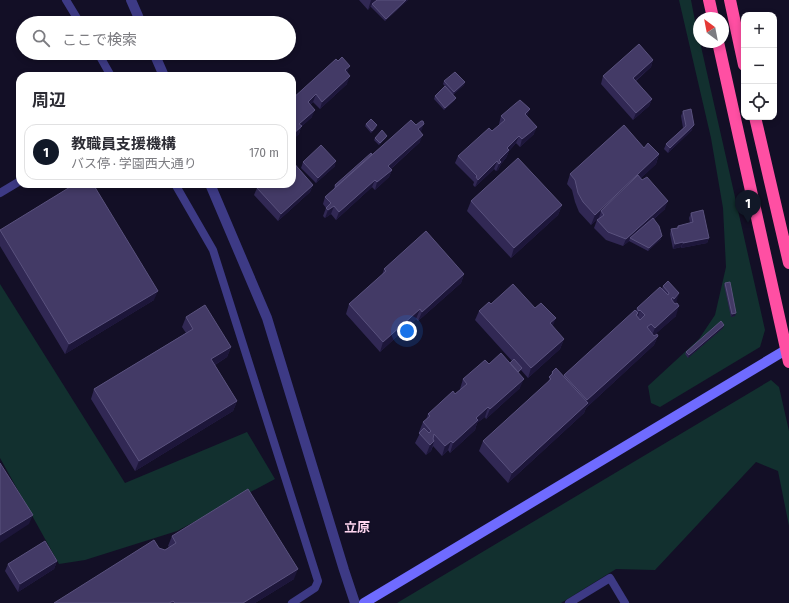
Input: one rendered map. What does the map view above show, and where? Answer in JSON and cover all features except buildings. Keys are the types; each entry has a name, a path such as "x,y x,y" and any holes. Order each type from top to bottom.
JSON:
{"highway":[{"path":"709,0 712,12"},
{"path":"730,0 741,51"},
{"path":"719,48 788,349 789,362"},
{"path":"756,120 789,263"}],"street":[{"path":"131,0 138,16"},
{"path":"157,60 162,72"},
{"path":"212,188 267,318 355,603"},
{"path":"364,603 788,349"}],"lane":[{"path":"66,0 76,16"},
{"path":"102,60 109,72"},
{"path":"0,193 16,183"},
{"path":"177,188 213,250 318,581 315,588 292,603"},
{"path":"569,603 610,578 625,603"}],"green space":[{"path":"679,0 691,0 693,12 693,48 701,48 765,330 760,347 660,407 651,403 648,386 699,339 715,315 726,267 723,208 711,138"},
{"path":"0,284 125,483 247,432 275,479 177,531 85,560 59,564 0,458"},
{"path":"771,380 779,387 789,431 789,526 778,471 756,462 655,570 616,569 561,603 397,603"}],"place":[{"name":"教職員支援機構","path":"748,223"}],"district":[{"name":"立原","path":"357,527"}]}
